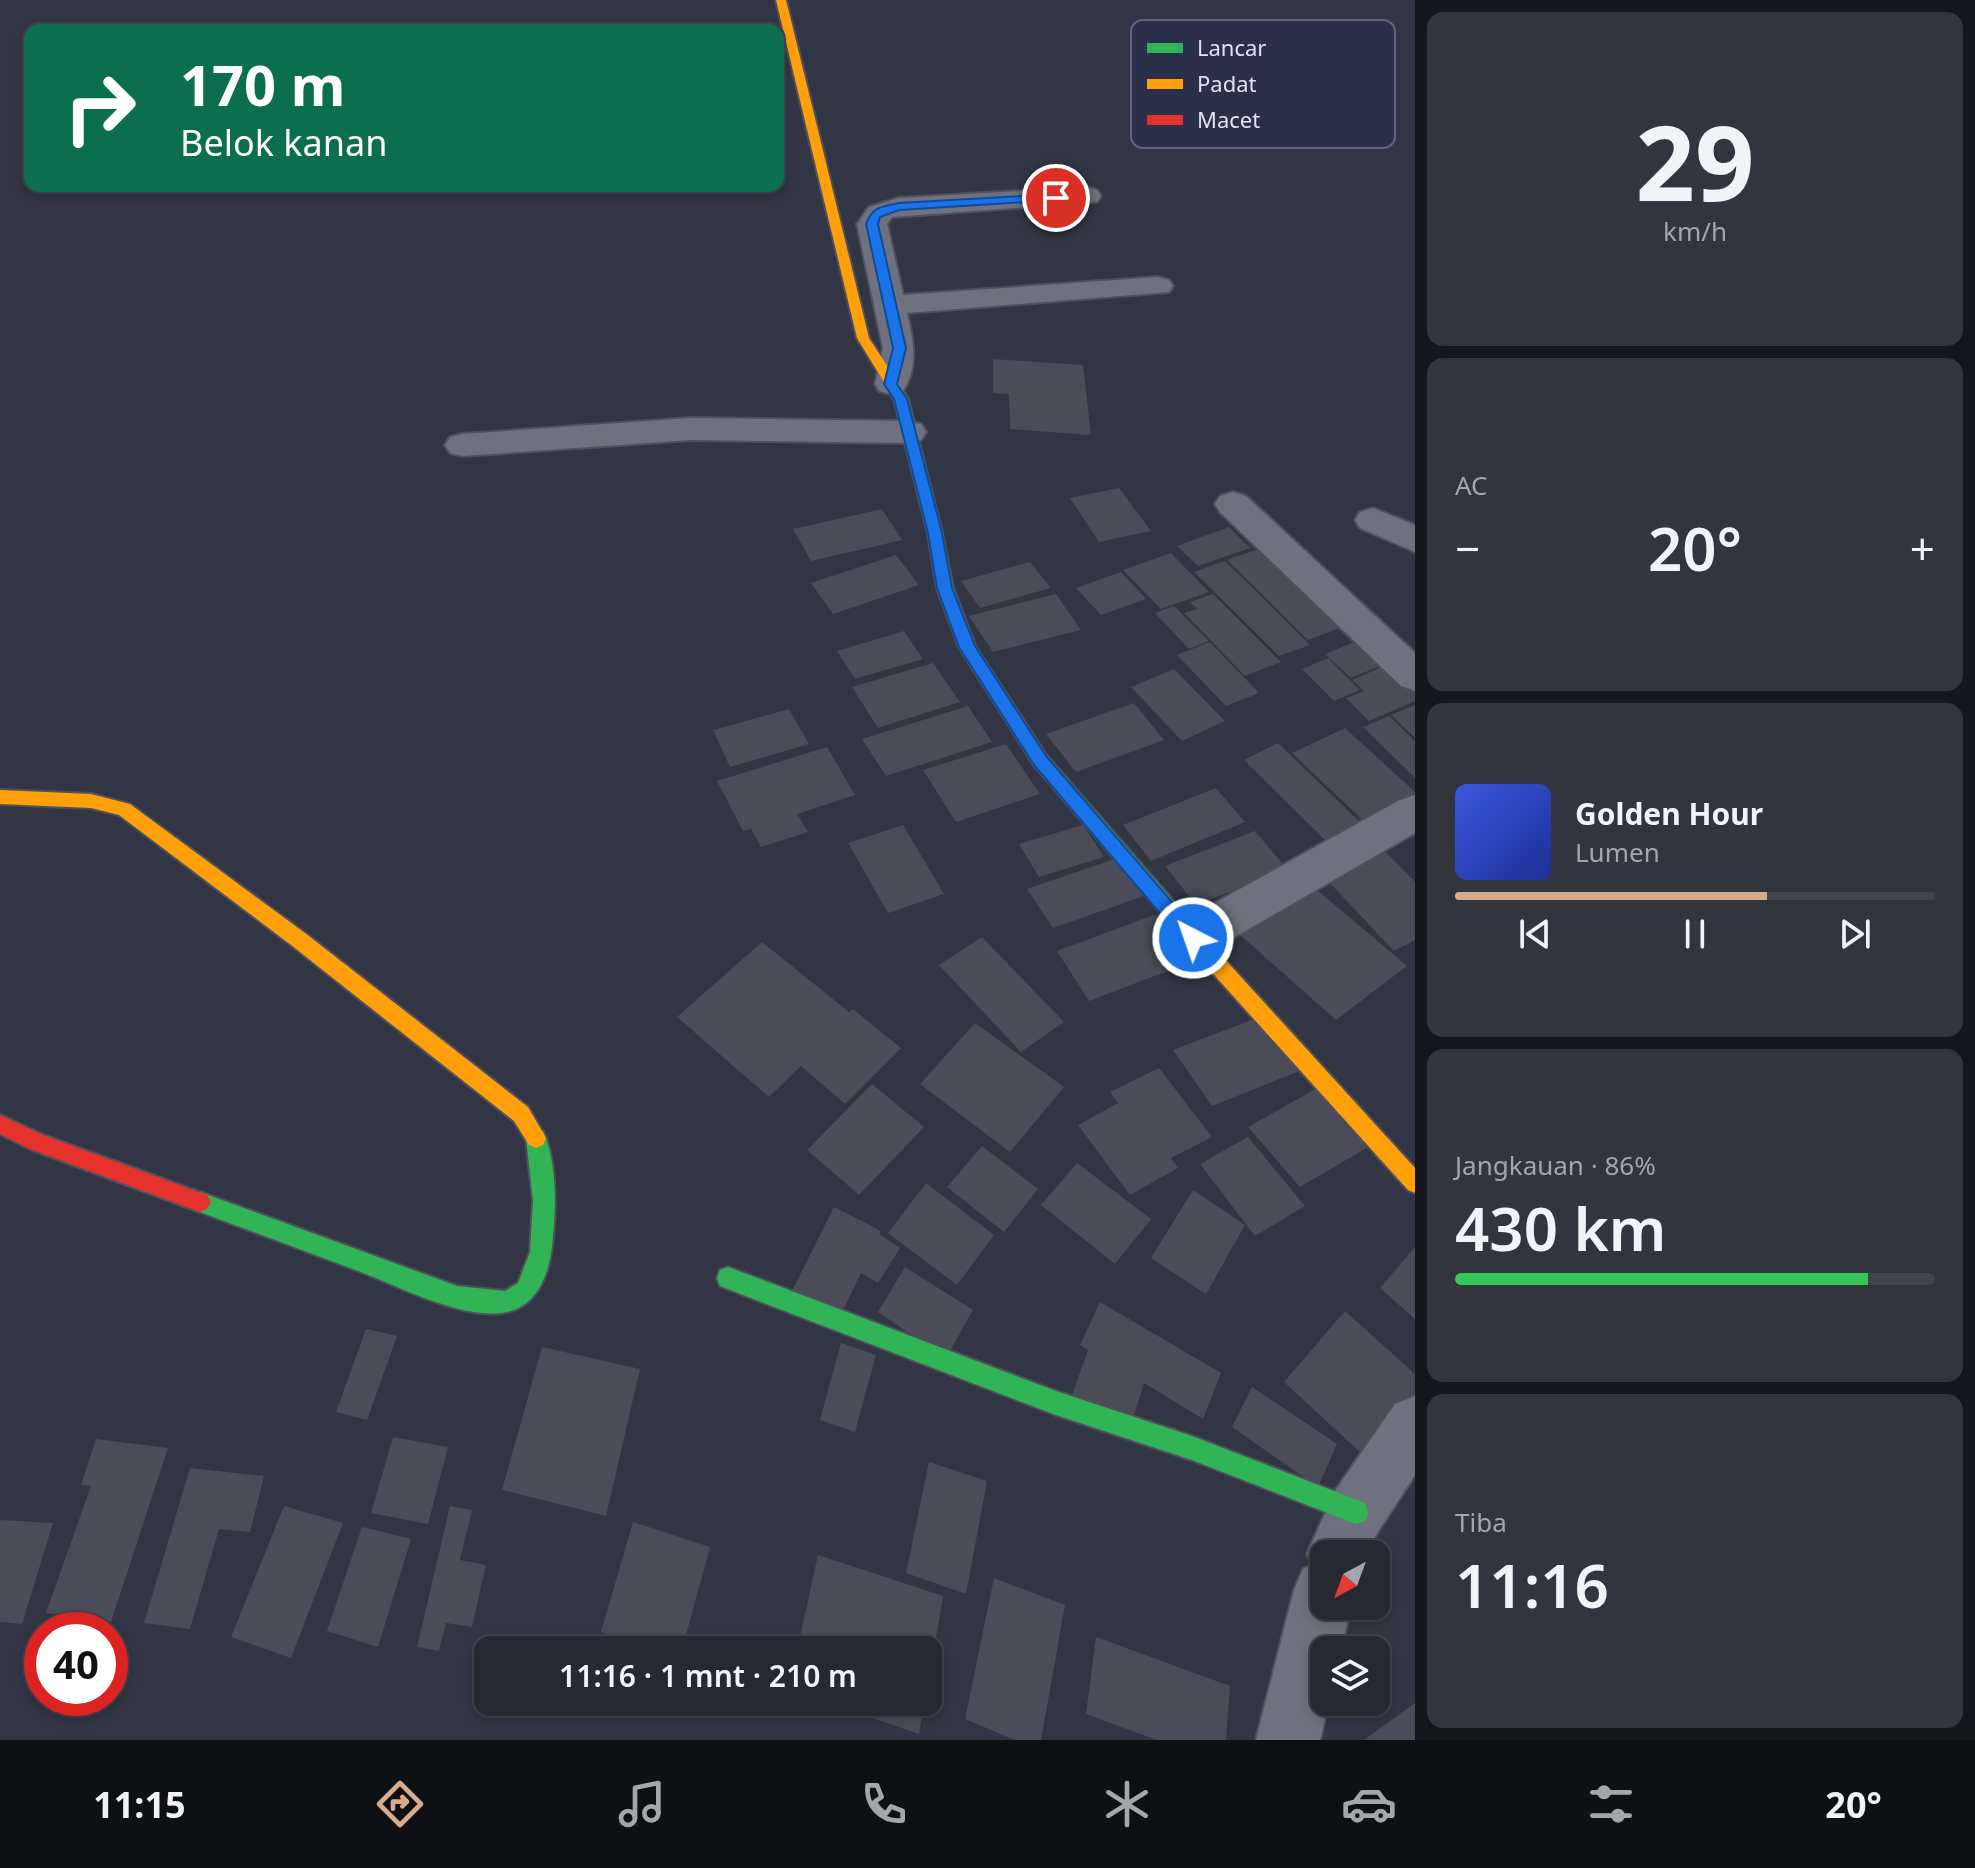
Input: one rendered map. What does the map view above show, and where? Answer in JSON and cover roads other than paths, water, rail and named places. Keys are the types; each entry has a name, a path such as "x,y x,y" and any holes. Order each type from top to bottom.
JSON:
{"street":[{"path":"781,0 863,338 901,399 935,533 945,588 967,647 1040,760 1193,938 1415,1183"},
{"path":"891,384 899,348 872,224 875,215 883,209 1087,196"},
{"path":"891,305 1158,286"},
{"path":"462,445 691,429 909,432"},
{"path":"1233,504 1415,676"},
{"path":"1373,520 1415,540"},
{"path":"0,797 91,801 124,809 298,939 521,1114 536,1139 540,1156 543,1248 533,1282 514,1300 487,1302 457,1297 37,1142 0,1124"},
{"path":"1193,938 1415,812"},
{"path":"728,1278 1056,1403 1192,1448 1349,1529 1415,1424"},
{"path":"1288,1740 1317,1620"}]}
